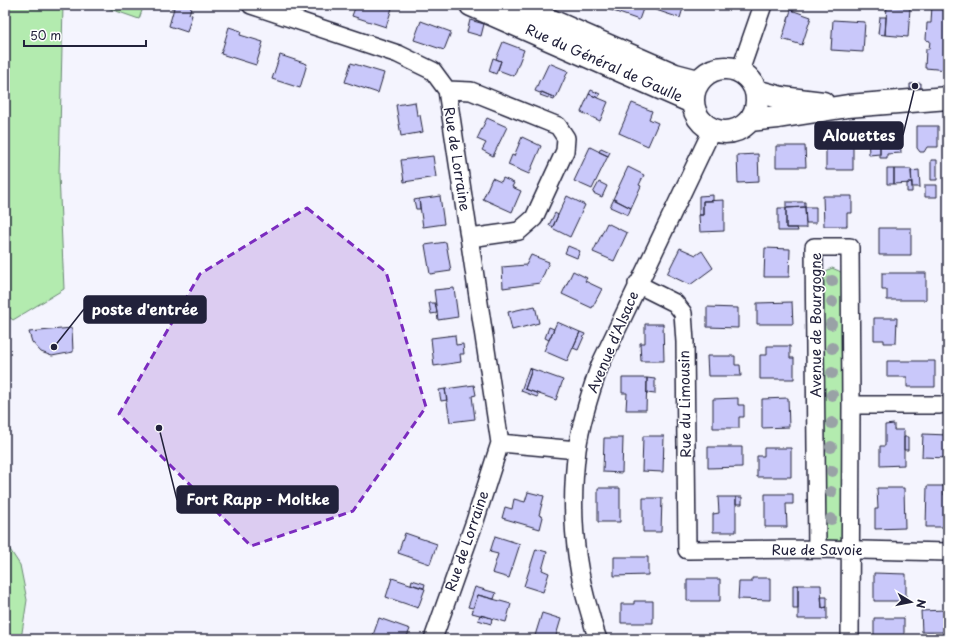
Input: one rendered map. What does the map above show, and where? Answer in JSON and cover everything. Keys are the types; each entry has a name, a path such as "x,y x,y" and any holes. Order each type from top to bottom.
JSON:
{"main road":[{"name":"Rue du Général de Gaulle","path":"471,5 692,102"},
{"name":"Rue du Général de Gaulle","path":"515,5 675,75 698,81"},
{"path":"722,67 740,71 748,77 756,91 757,104 755,112 750,120 742,127 733,131 722,132 712,130 704,125 698,119 692,102 693,91 698,81 713,69 722,67"},
{"path":"756,91 782,98 848,106"},
{"path":"750,120 848,106 948,98"}],"street":[{"name":"Rue de Lorraine","path":"250,5 398,54 433,71 447,90 500,443 476,521 433,639"},
{"path":"740,71 763,5"},
{"path":"447,90 471,92 558,126 566,138 565,151 534,218 520,231 470,238"},
{"name":"Avenue d'Alsace","path":"598,639 581,584 575,548 573,513 577,450 587,405 600,365 637,284 712,130"},
{"name":"Avenue de Bourgogne","path":"817,549 814,247 850,247 850,639"},
{"name":"Rue du Limousin","path":"637,284 675,303 683,313 685,342 687,550"},
{"path":"851,405 940,405"},
{"path":"500,443 577,450"},
{"name":"Rue de Savoie","path":"687,550 817,549 948,552"}],"highlighted area":[{"path":"307,208 386,272 426,407 353,511 251,546 119,414 200,274"}],"green space":[{"path":"5,5 63,5 59,174 64,289 13,320 5,314"},
{"path":"99,5 144,5 139,19"},
{"path":"832,268 845,275 844,537 839,542 826,542 822,538 822,276 826,271"},
{"path":"5,542 20,565 27,600 21,639 5,639"}],"building":[{"path":"172,5 192,5 189,14 192,15 187,32 169,26 174,8 171,8"},
{"path":"356,5 383,5 392,8 386,27 352,16"},
{"path":"596,5 684,5 680,18 644,6 639,20"},
{"path":"932,5 948,5 948,70 925,68 926,49 929,49 930,41 926,40 927,23 931,23"},
{"path":"887,6 910,8 908,37 885,35"},
{"path":"791,10 811,17 802,45 782,39"},
{"path":"880,17 886,17 885,35 878,34"},
{"path":"470,20 484,24 481,36 467,32"},
{"path":"833,20 865,22 863,52 831,50"},
{"path":"421,21 451,32 444,50 414,40"},
{"path":"229,27 241,31 240,35 263,42 256,65 221,54"},
{"path":"503,42 524,50 514,76 498,70 501,61 496,59"},
{"path":"280,55 307,64 300,88 272,79"},
{"path":"493,58 501,61 496,74 489,71"},
{"path":"351,63 384,73 378,93 345,82"},
{"path":"549,63 568,71 556,98 535,91"},
{"path":"921,83 921,88 910,88 910,84"},
{"path":"591,90 600,94 598,98 589,94"},
{"path":"542,92 555,98 554,100 540,95"},
{"path":"589,94 608,102 600,121 581,112"},
{"path":"415,102 417,115 420,115 423,132 401,136 396,105"},
{"path":"632,103 652,111 649,119 658,123 648,146 619,133"},
{"path":"487,118 507,127 493,156 482,150 486,143 477,139"},
{"path":"917,126 938,126 938,147 927,147 924,152 920,152 917,148"},
{"path":"900,133 901,153 887,154 887,158 880,158 880,134"},
{"path":"868,134 880,134 880,154 869,155"},
{"path":"522,137 541,146 529,174 508,165 512,155 514,156"},
{"path":"853,139 853,170 826,170 826,140"},
{"path":"776,146 805,146 806,167 776,167"},
{"path":"590,147 608,156 592,189 574,181"},
{"path":"601,148 610,152 608,156 599,152"},
{"path":"758,154 759,182 738,183 737,155"},
{"path":"433,156 436,177 404,182 401,160"},
{"path":"931,160 937,160 937,180 931,180"},
{"path":"628,167 644,175 639,185 641,186 631,208 613,199"},
{"path":"887,169 894,169 894,184 887,184"},
{"path":"894,169 911,169 912,183 894,184"},
{"path":"919,170 920,187 912,187 911,171"},
{"path":"492,178 501,182 503,178 514,183 512,187 521,191 512,212 483,199"},
{"path":"599,182 607,186 602,197 593,193"},
{"path":"907,183 912,183 912,192 907,192"},
{"path":"925,185 937,185 937,197 925,197"},
{"path":"713,195 713,201 703,201 703,215 699,215 699,196"},
{"path":"440,196 444,224 423,227 419,199"},
{"path":"567,196 585,205 570,237 552,228"},
{"path":"823,196 852,196 852,213 847,213 847,226 824,226"},
{"path":"419,199 420,209 416,209 414,200"},
{"path":"614,199 631,208 628,215 610,207"},
{"path":"724,200 724,231 700,232 699,215 703,215 703,201"},
{"path":"786,202 805,202 805,207 786,208"},
{"path":"805,207 816,207 816,223 806,223"},
{"path":"805,207 806,228 786,228 786,208"},
{"path":"778,208 786,208 786,228 797,228 798,231 778,231"},
{"path":"555,213 558,215 553,227 549,225"},
{"path":"607,223 627,233 614,261 593,252"},
{"path":"879,228 911,228 911,255 879,255"},
{"path":"446,242 451,271 430,274 425,245"},
{"path":"568,246 580,251 577,258 565,253"},
{"path":"680,248 696,255 702,251 713,268 690,285 667,274"},
{"path":"765,248 790,249 789,277 764,277"},
{"path":"531,255 549,262 540,283 503,288 502,267 526,265"},
{"path":"573,271 587,278 585,281 602,289 592,308 562,294"},
{"path":"882,273 926,273 926,300 887,300 887,290 882,290"},
{"path":"454,288 458,317 438,320 434,290"},
{"path":"792,302 793,324 757,324 757,303"},
{"path":"429,303 435,303 437,313 431,314"},
{"path":"535,306 539,323 512,330 508,312"},
{"path":"707,307 738,308 738,328 707,327"},
{"path":"874,318 897,318 896,343 884,343 884,340 874,340"},
{"path":"557,322 580,332 567,361 544,351"},
{"path":"645,324 663,324 664,361 641,361 640,343 645,343"},
{"path":"549,327 554,329 549,340 545,338"},
{"path":"72,328 73,352 52,356 41,352 32,342 29,332"},
{"path":"580,332 585,334 578,350 573,348"},
{"path":"455,335 456,345 463,344 464,354 460,354 461,362 434,366 431,338"},
{"path":"767,346 790,346 790,358 794,358 794,379 760,379 760,355 767,355"},
{"path":"707,356 735,356 735,365 740,365 741,376 708,376"},
{"path":"887,361 935,361 935,387 907,387 907,377 887,377"},
{"path":"529,368 532,369 525,389 539,394 537,397 521,391"},
{"path":"532,369 563,380 556,400 525,389"},
{"path":"622,378 647,378 646,410 626,410 627,393 622,393"},
{"path":"647,378 655,379 655,394 647,393"},
{"path":"474,385 476,395 472,396 475,419 450,422 445,389"},
{"path":"445,389 447,400 441,401 439,390"},
{"path":"738,398 738,405 744,405 744,417 739,417 739,428 713,428 713,399"},
{"path":"788,398 789,427 762,428 762,399"},
{"path":"894,424 894,430 904,430 904,465 880,466 880,446 885,446 885,425"},
{"path":"923,434 948,435 948,458 922,457"},
{"path":"643,436 664,436 663,472 642,471"},
{"path":"904,437 908,437 908,450 904,450"},
{"path":"604,438 623,438 622,473 603,472"},
{"path":"708,447 742,447 742,467 708,468"},
{"path":"764,448 791,448 791,477 757,477 757,456 764,456"},
{"path":"927,486 944,486 944,495 948,495 948,527 926,527"},
{"path":"598,488 620,488 620,522 598,522"},
{"path":"877,488 904,488 905,528 875,529 875,509 878,509"},
{"path":"528,492 544,496 539,515 543,517 540,529 502,518 505,507 512,509 514,499 525,502"},
{"path":"765,494 793,494 793,504 786,504 787,527 765,527"},
{"path":"718,497 736,497 736,532 713,532 713,514 719,513"},
{"path":"736,497 742,497 742,504 736,504"},
{"path":"643,498 662,498 661,532 643,532"},
{"path":"405,533 437,544 430,564 398,553"},
{"path":"495,536 520,544 509,578 492,573 498,554 490,552"},
{"path":"536,549 547,552 542,570 549,573 543,592 524,586"},
{"path":"614,557 648,557 648,575 614,576"},
{"path":"874,573 906,574 906,601 874,601"},
{"path":"392,578 425,589 418,608 386,597"},
{"path":"752,578 770,578 770,600 738,599 739,582 752,582"},
{"path":"687,579 720,579 720,601 687,601"},
{"path":"412,580 425,584 424,588 411,584"},
{"path":"793,585 798,585 798,609 793,609"},
{"path":"798,585 821,585 822,608 827,607 827,619 798,619"},
{"path":"475,587 496,593 494,599 478,595 473,608 468,607"},
{"path":"478,595 511,604 506,622 472,613"},
{"path":"945,595 948,595 948,632 922,632 921,611 945,610"},
{"path":"821,597 827,597 827,607 822,608"},
{"path":"634,601 653,601 653,623 621,623 621,604 634,604"},
{"path":"542,613 561,619 555,639 534,639"},
{"path":"480,615 492,618 491,624 478,620"},
{"path":"379,618 410,629 406,639 372,638"},
{"path":"874,618 904,618 904,636 910,636 910,639 874,639"}],"place":[{"name":"Alouettes","path":"915,86"},
{"name":"poste d'entrée","path":"54,347"},
{"name":"Fort Rapp - Moltke","path":"159,428"}]}
